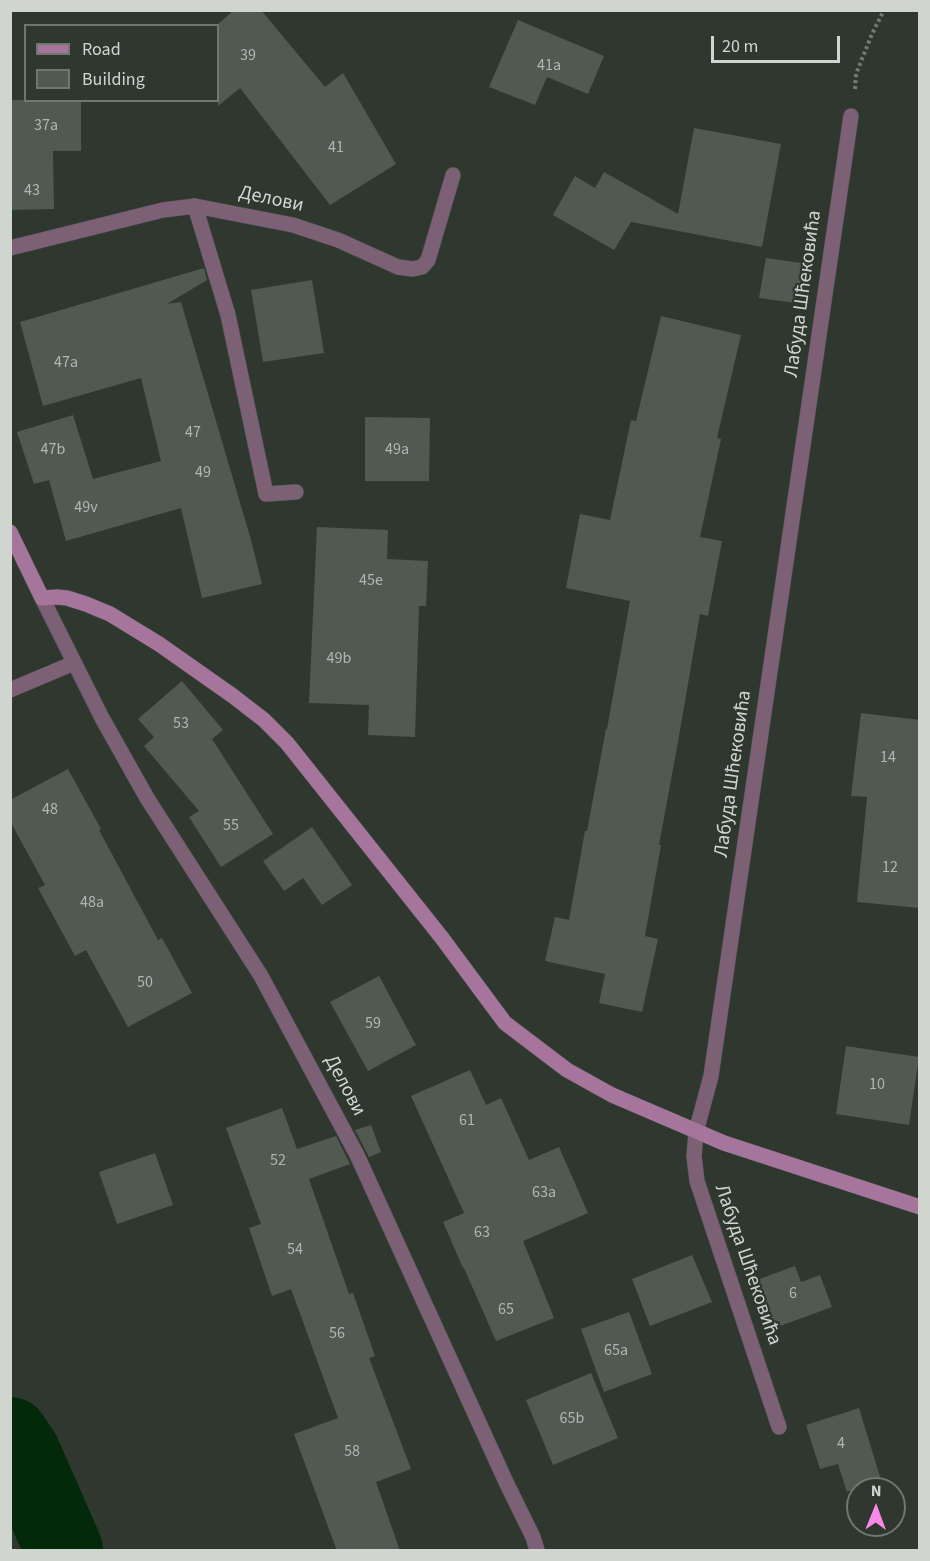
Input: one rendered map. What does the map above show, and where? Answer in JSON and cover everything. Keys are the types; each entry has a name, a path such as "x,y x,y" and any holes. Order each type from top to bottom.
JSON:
{"street":[{"name":"Лабуда Шћековића","path":"779,1427 697,1182 694,1156 696,1132 711,1076 851,117"},
{"name":"Делови","path":"10,248 164,210 195,206 293,225 338,240 398,267 413,269 422,267 428,260 453,175"},
{"path":"195,206 228,315 266,494 296,492"},
{"name":"Делови","path":"10,532 74,663 147,798 261,976 357,1155 533,1537 537,1551"},
{"path":"42,598 67,598 110,614 159,644 264,720 287,743 324,789 442,938 505,1023 567,1070 612,1095 724,1143 920,1207"},
{"path":"10,690 74,663"}],"path":[{"path":"851,117 856,74 884,10"}],"building":[{"path":"234,10 261,10 325,87 343,73 396,164 330,205 240,88 218,106 218,24"},
{"path":"518,20 604,56 588,94 547,77 535,105 489,87"},
{"path":"10,100 81,102 81,151 53,151 54,209 10,210"},
{"path":"694,128 781,144 762,247 631,222 614,250 553,215 575,176 595,188 604,172 678,214"},
{"path":"766,258 808,264 802,304 759,298"},
{"path":"204,268 207,280 167,304 181,302 262,584 202,598 181,508 66,541 49,480 34,484 17,432 73,415 93,479 161,461 141,378 43,406 20,322"},
{"path":"312,280 324,353 263,362 251,290"},
{"path":"661,316 741,335 717,438 721,439 700,537 722,541 708,616 700,614 659,845 661,845 645,936 658,939 642,1012 599,1003 605,974 545,961 555,917 569,920 630,601 566,588 580,514 610,520 631,420 636,421"},
{"path":"365,417 430,418 429,481 365,481"},
{"path":"317,527 388,530 387,559 428,561 426,606 419,606 415,737 368,735 369,705 309,703"},
{"path":"182,681 223,730 212,739 273,834 221,867 189,817 199,811 144,746 154,737 138,719"},
{"path":"861,713 920,720 920,908 857,902 867,797 851,796"},
{"path":"68,769 158,940 162,938 192,993 128,1027 86,950 75,956 38,888 45,885 10,821 10,800"},
{"path":"312,827 352,885 322,905 303,878 284,891 263,861"},
{"path":"379,976 416,1045 368,1071 330,1002"},
{"path":"846,1046 919,1057 909,1125 836,1114"},
{"path":"470,1070 486,1105 501,1098 529,1160 559,1147 588,1213 523,1241 554,1318 496,1341 443,1222 464,1213 411,1096"},
{"path":"282,1108 297,1149 336,1136 350,1164 309,1179 349,1294 353,1293 375,1356 369,1358 411,1469 376,1482 400,1551 337,1551 294,1434 338,1418 291,1289 272,1296 249,1228 261,1224 226,1128"},
{"path":"371,1125 381,1152 369,1157 355,1130"},
{"path":"155,1153 173,1205 117,1224 99,1172"},
{"path":"692,1255 712,1302 650,1326 632,1279"},
{"path":"795,1266 801,1282 820,1275 832,1307 772,1329 754,1281"},
{"path":"629,1312 652,1374 604,1392 581,1329"},
{"path":"591,1373 618,1438 553,1465 526,1400"},
{"path":"859,1408 880,1477 846,1477 846,1489 838,1464 820,1469 806,1425"}],"waterway":[{"path":"10,1436 22,1454 64,1550"}]}
